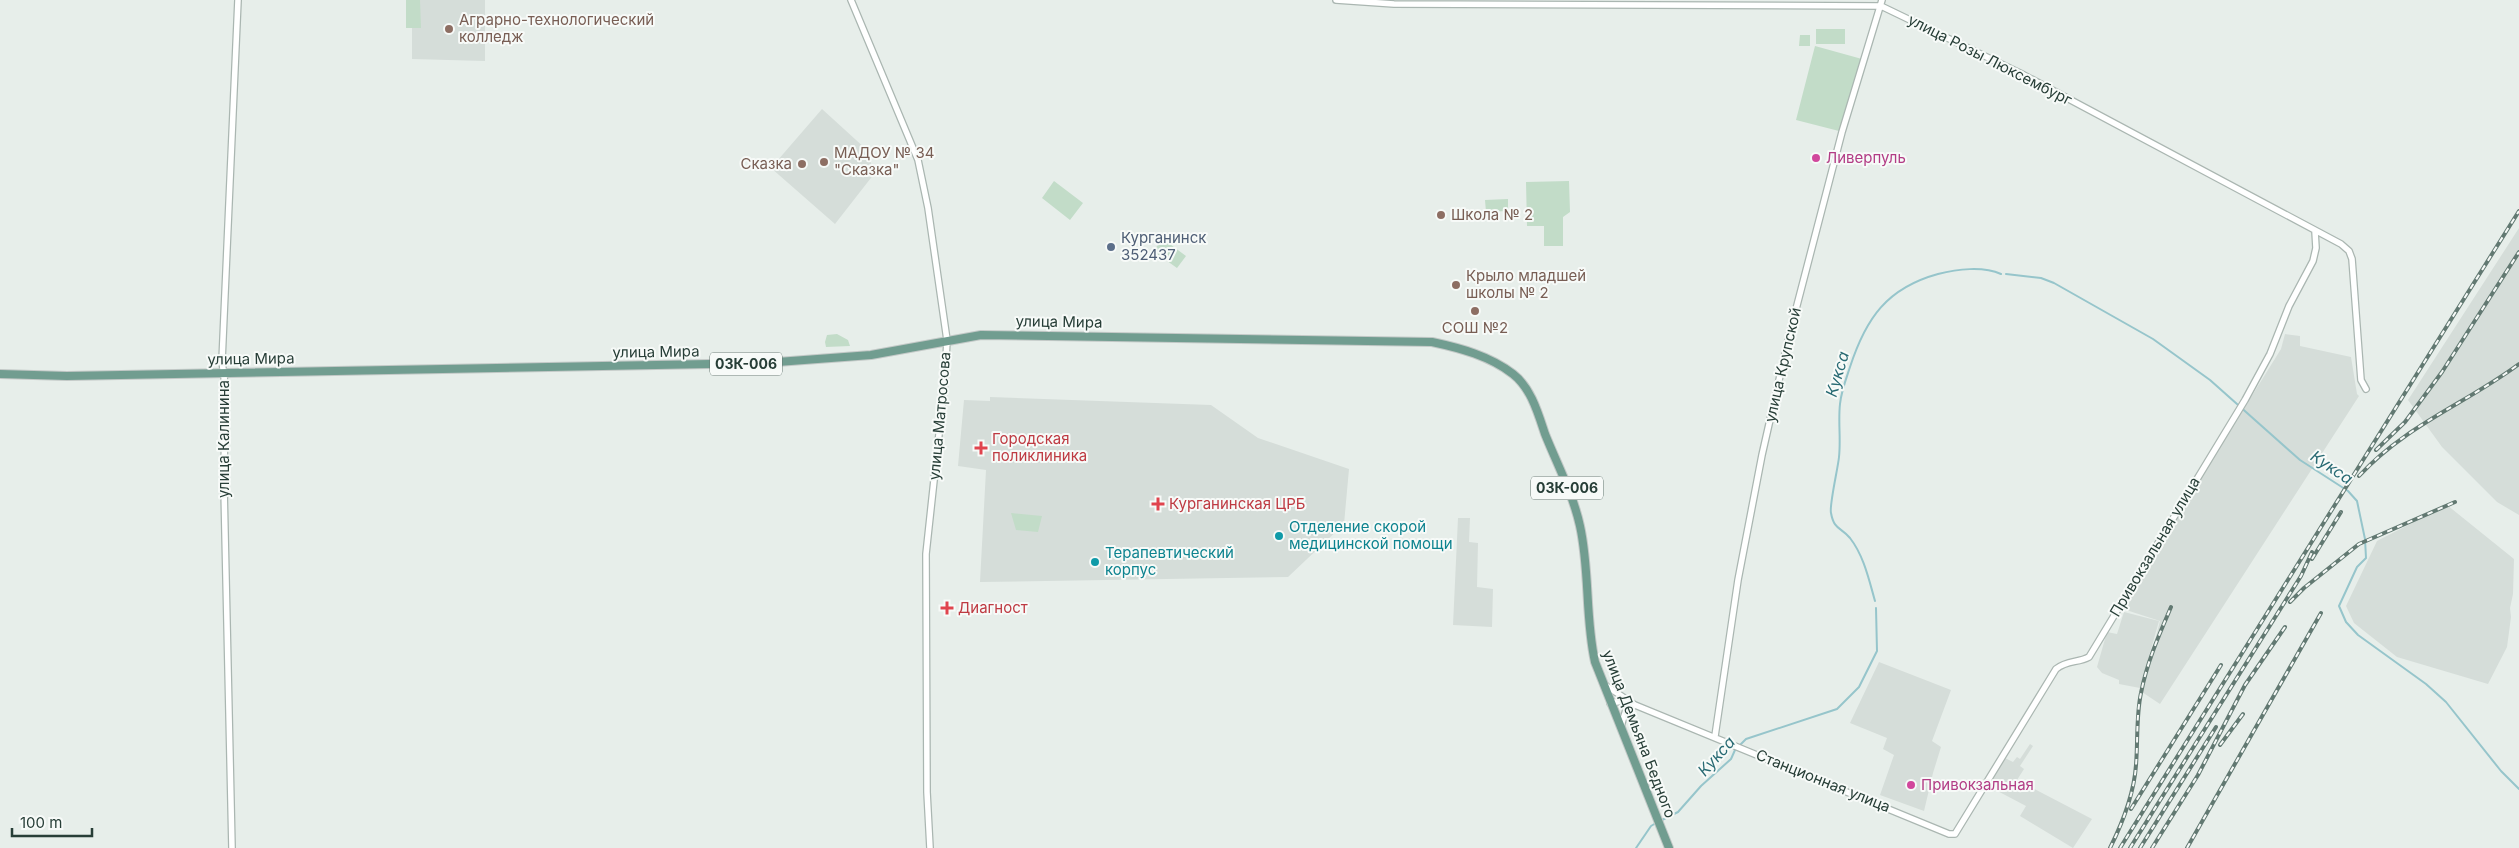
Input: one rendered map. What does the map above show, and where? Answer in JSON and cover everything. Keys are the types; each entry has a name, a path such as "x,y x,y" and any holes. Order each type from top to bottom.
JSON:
{"main road":[{"name":"улица Мира","path":"0,374 67,376 223,374 764,364 871,355 980,335 1432,342 1462,348 1487,359"},
{"name":"улица Демьяна Бедного","path":"1487,359 1514,374 1532,398 1570,496 1579,525 1584,552 1590,642 1610,703 1669,848"}],"street":[{"name":"улица Калинина","path":"232,848 222,361 238,0"},
{"name":"улица Матросова","path":"851,0 918,160 928,208 946,340 945,379 926,554 927,792 930,848"},
{"name":"улица Розы Люксембург","path":"1336,0 1394,4 1882,3 2020,73 2341,244 2349,251 2352,259 2361,380 2366,389"},
{"name":"улица Крупской","path":"1715,736 1738,580 1762,455 1789,336 1842,132 1882,3"},
{"name":"Привокзальная улица","path":"1955,834 2056,669 2070,660 2082,661 2089,657 2241,406 2270,354 2289,306 2313,261 2316,248 2315,230"},
{"name":"Станционная улица","path":"1602,682 1635,705"},
{"name":"Станционная улица","path":"1610,703 1623,701 1635,705 1715,736 1949,834 1955,834"},
{"path":"1620,729 1626,710 1635,705"}],"shaded area":[{"name":"Аграрно-технологический колледж","path":"412,0 485,0 485,61 412,59"},
{"name":"МАДОУ № 34 \"Сказка\"","path":"822,109 867,150 874,174 835,224 771,168"},
{"path":"2519,228 2519,515 2497,502 2442,447 2408,400"},
{"path":"2285,334 2300,336 2300,346 2351,357 2357,394 2359,396 2160,704 2142,692 2160,621 2120,608 2281,349"},
{"name":"Курганинская ЦРБ","path":"990,397 1211,405 1258,438 1349,469 1344,524 1288,577 980,582 986,470 958,466 964,400 990,401"},
{"path":"2447,505 2514,559 2513,594 2507,647 2488,684 2397,657 2354,623 2346,606 2377,541"},
{"path":"1458,518 1470,518 1469,542 1478,543 1477,587 1493,589 1492,627 1453,625"},
{"path":"2124,612 2159,621 2140,688 2119,684 2119,680 2102,673 2097,667 2107,632 2117,634"},
{"path":"1879,662 1951,690 1932,741 1941,747 1924,811 1880,795 1894,755 1883,749 1887,738 1850,723"},
{"path":"2030,744 2033,746 2020,766 2024,769 2017,780 2092,819 2073,848 2020,816 2026,806 1988,786 2005,758 2013,762 2017,757 2020,759"}],"green space":[{"path":"406,0 420,0 421,28 406,28"},
{"path":"1816,29 1845,29 1845,44 1816,44"},
{"path":"1800,35 1810,35 1810,46 1799,46"},
{"path":"1815,46 1862,59 1839,131 1796,120"},
{"path":"1054,181 1083,203 1070,220 1042,198"},
{"path":"1569,181 1570,212 1563,217 1563,246 1544,246 1544,226 1527,226 1526,182"},
{"path":"1508,199 1508,211 1486,212 1485,200"},
{"path":"1163,239 1186,256 1177,268 1153,251"},
{"path":"837,334 848,340 850,346 826,347 827,335"},
{"path":"1011,513 1042,516 1038,532 1016,530"}],"waterway":[{"name":"Кукса","path":"1875,601 1866,568 1859,552 1847,534 1834,523 1831,513 1839,457 1841,399 1856,350 1871,320 1881,307 1892,297 1920,280 1938,274 1970,269 1994,271 2001,274"},
{"name":"Кукса","path":"2006,274 2041,278 2054,283 2153,339 2210,380 2300,460 2348,491 2357,501 2365,539 2366,558 2357,567 2339,606 2346,622 2358,635 2426,684 2446,702 2501,771 2519,789"},
{"name":"Кукса","path":"1660,821 1678,812 1701,786 1731,759 1735,750 1746,739 1837,709 1859,687 1877,651 1876,608"},
{"name":"Кукса","path":"1636,848 1651,826 1656,823"}],"railway":[{"path":"2120,848 2519,211"},
{"path":"2376,450 2405,422 2442,372 2519,252"},
{"path":"2359,476 2396,443 2519,364"},
{"path":"2290,602 2304,588 2359,544 2455,502"},
{"path":"2312,559 2341,512"},
{"path":"2130,848 2301,576 2312,552"},
{"path":"2110,848 2123,818 2133,787 2139,702 2147,670 2171,607"},
{"path":"2187,848 2321,613"},
{"path":"2152,848 2198,775 2245,685 2285,627"},
{"path":"2131,809 2221,665"},
{"path":"2220,745 2243,714"},
{"path":"2140,848 2216,727"}],"place":[{"name":"Аграрно-технологический колледж","path":"449,29"},
{"name":"Ливерпуль","path":"1816,158"},
{"name":"МАДОУ № 34 \"Сказка\"","path":"824,162"},
{"name":"Сказка","path":"802,164"},
{"name":"Школа № 2","path":"1441,215"},
{"name":"Курганинск 352437","path":"1111,247"},
{"name":"Крыло младшей школы № 2","path":"1456,285"},
{"name":"СОШ №2","path":"1475,311"},
{"name":"Городская поликлиника","path":"981,448"},
{"name":"Курганинская ЦРБ","path":"1158,504"},
{"name":"Отделение скорой медицинской помощи","path":"1279,536"},
{"name":"Терапевтический корпус","path":"1095,562"},
{"name":"Диагност","path":"947,608"},
{"name":"Привокзальная","path":"1911,785"}]}
